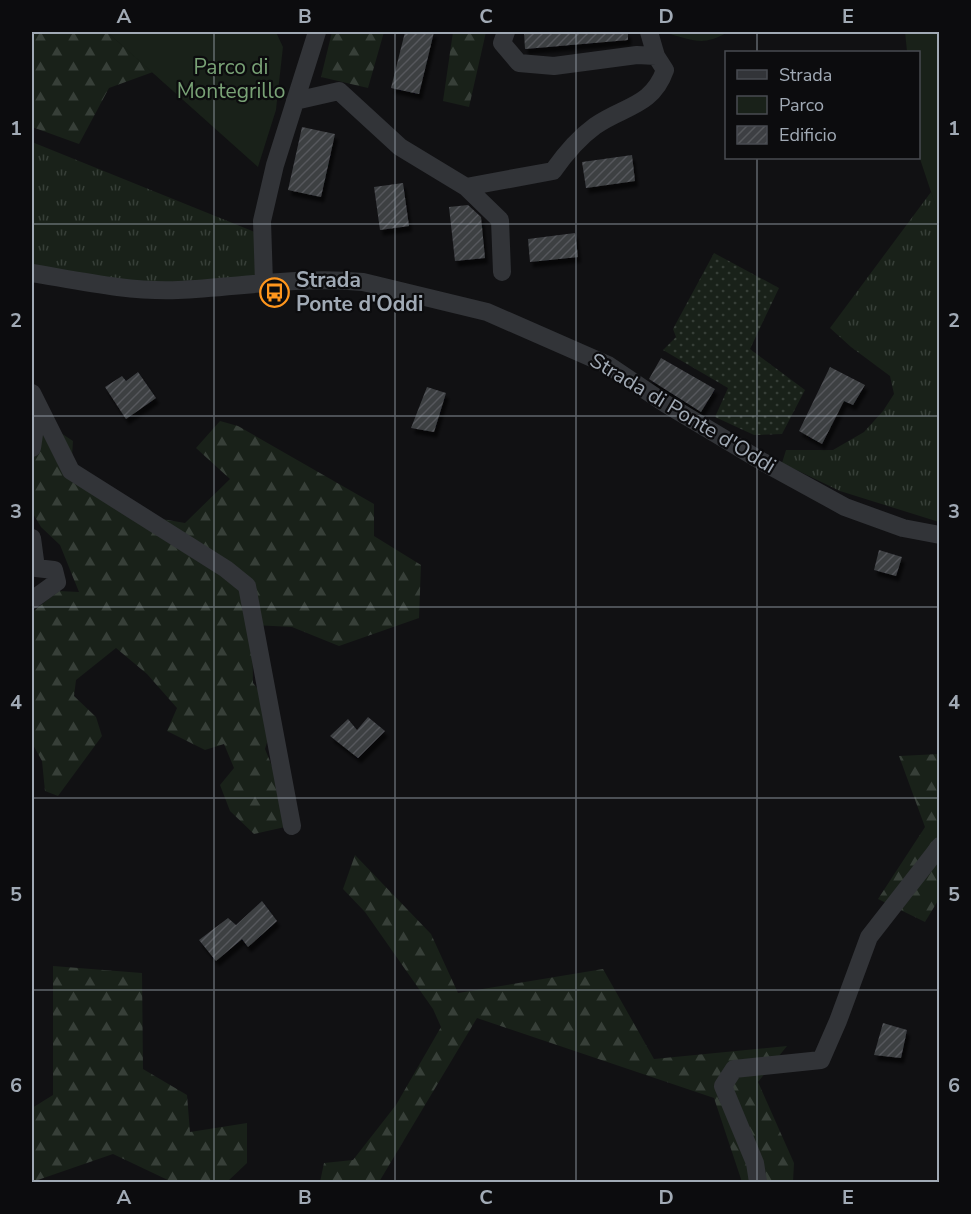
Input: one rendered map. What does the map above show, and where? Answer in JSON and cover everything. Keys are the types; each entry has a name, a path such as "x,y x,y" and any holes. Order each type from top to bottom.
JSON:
{"street":[{"path":"264,283 262,221 274,165 317,32"},
{"path":"506,32 502,43 519,63 554,66 637,55 656,56"},
{"path":"466,187 553,171 569,148 595,126 645,100 660,85 665,70 656,56 649,32"},
{"path":"295,101 339,91 400,147 466,187 500,220 502,272"},
{"name":"Strada di Ponte d'Oddi","path":"32,273 129,289 176,290 342,280 363,282 487,312 608,365 666,404 762,462 845,507 903,528 939,535"},
{"path":"32,448 35,400"},
{"path":"35,400 71,471 226,569 247,586 292,826"},
{"path":"32,538 36,568 54,570 57,582 32,600"},
{"path":"758,1182 755,1163 723,1086 734,1069 821,1060 869,938 939,846"}],"green space":[{"path":"32,32 107,32 153,72 109,88 79,144 32,127"},
{"name":"Parco di Montegrillo","path":"107,32 276,32 283,47 276,110 258,167"},
{"path":"332,32 384,32 368,88 321,77"},
{"path":"453,32 486,32 469,107 443,101"},
{"path":"665,32 728,32 719,37 698,41"},
{"path":"905,32 939,32 939,216 920,159 920,51 907,51"},
{"path":"32,142 262,235 264,283 176,290 32,273"},
{"path":"931,192 940,216 939,522 840,491 782,463 786,450 833,450 864,432 883,411 894,394 890,376 830,328"},
{"path":"714,253 779,288 750,349 805,390 782,434 754,435 715,417 728,388 663,350 676,337 673,329"},
{"path":"32,414 73,441 71,471 140,515 185,523 230,479 196,448 220,421 238,426 374,504 374,536 421,565 419,618 339,646 292,627 252,625 253,683 276,712 265,749 284,796 285,827 254,834 230,811 220,785 234,768 224,744 205,750 167,731 177,708 147,674 116,648 76,680 74,696 96,717 102,736 58,796 45,791 42,761 32,743 32,612 59,591 79,592 60,545 41,527 32,512"},
{"path":"939,754 939,899 925,922 878,899 925,827 899,756"},
{"path":"355,855 431,934 458,993 603,969 654,1059 787,1046 758,1082 794,1163 793,1182 742,1182 714,1098 477,1018 379,1182 320,1182 324,1163 353,1160 396,1105 441,1027 433,1009 365,912 343,889"},
{"path":"53,966 142,973 143,1069 187,1095 190,1132 247,1123 247,1163 227,1182 172,1182 113,1154 32,1182 32,1108 53,1095"}],"building":[{"path":"405,32 434,32 419,94 391,88"},
{"path":"524,32 628,32 628,40 525,49"},
{"path":"302,127 335,134 321,197 288,190"},
{"path":"632,155 635,181 586,188 582,162"},
{"path":"403,183 409,226 380,230 374,187"},
{"path":"468,205 481,217 485,258 455,261 449,207"},
{"path":"575,233 578,257 530,262 528,239"},
{"path":"661,358 715,389 701,412 649,379"},
{"path":"830,367 865,385 853,405 844,401 822,444 799,431"},
{"path":"138,372 156,398 126,419 105,387 122,376 126,381"},
{"path":"427,387 446,393 434,432 411,428"},
{"path":"879,550 902,557 896,576 874,570"},
{"path":"368,717 385,731 358,758 330,736 348,719 357,730"},
{"path":"262,901 277,921 248,947 242,939 216,961 199,940 228,918 236,925"},
{"path":"883,1023 907,1030 901,1058 874,1055"}],"place":[{"name":"Strada Ponte d'Oddi","path":"275,292"}]}
